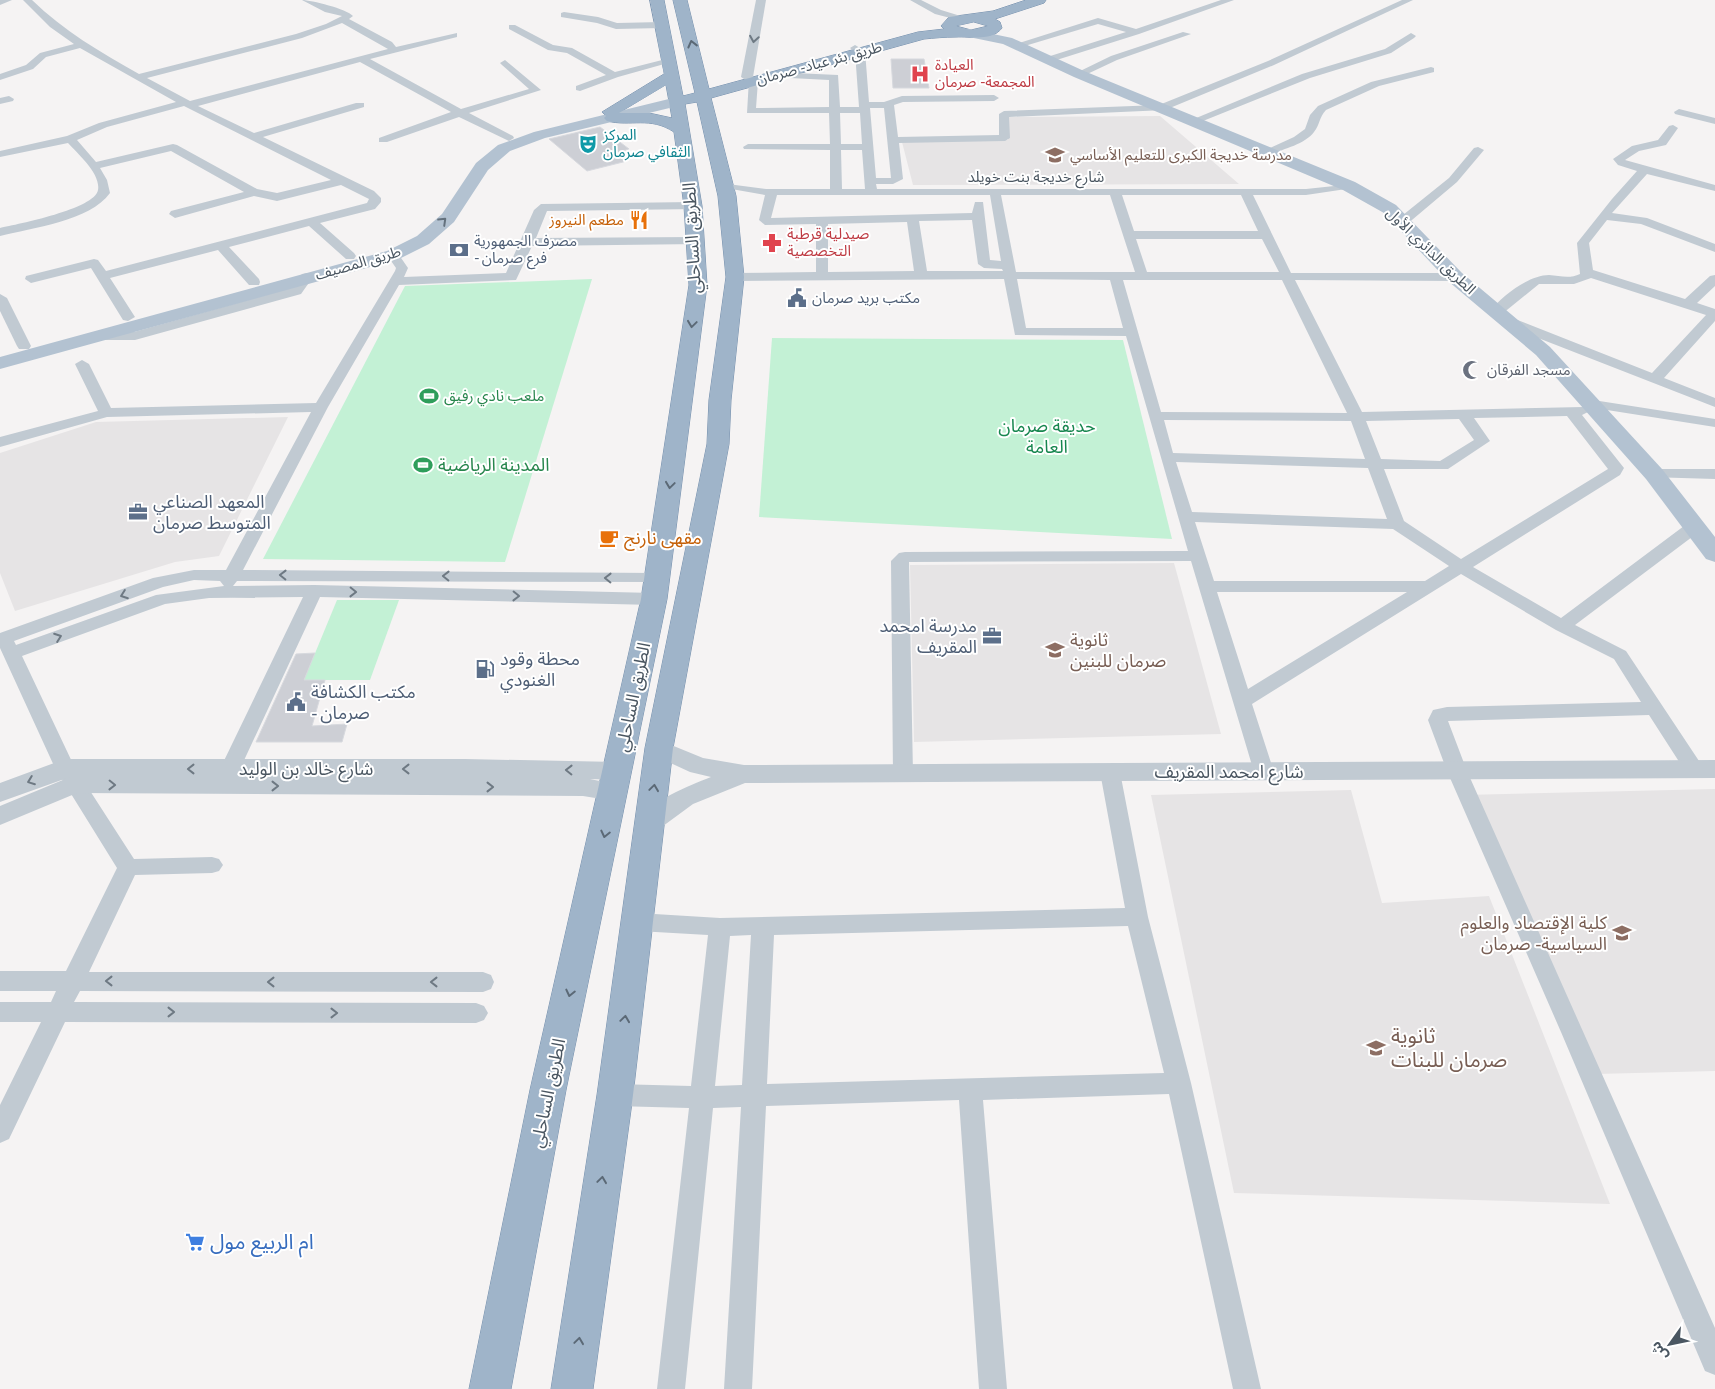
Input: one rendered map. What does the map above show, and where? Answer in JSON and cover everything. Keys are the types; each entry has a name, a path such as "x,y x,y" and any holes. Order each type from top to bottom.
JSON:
{"highway":[{"name":"الطريق الساحلي","path":"572,1389 615,1095 660,748 718,444 720,400 734,277 734,198 694,100 671,68 657,0"},
{"name":"الطريق الساحلي","path":"490,1389 548,1090 616,782 656,588 698,285 694,206 682,130 694,100 710,72 680,0"},
{"name":"طريق بئر عياد - صرمان","path":"694,100 768,72 930,34 1039,0"},
{"path":"961,24 1002,35 1001,17 1049,0"},
{"name":"طريق بئر عياد - صرمان","path":"748,79 858,50"},
{"path":"611,115 671,68"},
{"path":"710,72 748,79"},
{"path":"694,100 724,98 748,79"},
{"path":"611,115 662,120 682,130"}],"main road":[{"name":"الطريق الدائري الأول","path":"961,24 1002,35 1046,60 1267,152 1316,187 1350,191 1380,203 1392,211 1454,277 1543,350 1654,474 1715,554"},
{"name":"طريق المصيف","path":"0,352 350,256 409,235 429,217 466,166 486,148 509,138 611,115 694,100"},
{"name":"طريق المصيف","path":"0,363 393,256 423,240 448,218 482,167 504,148 540,135 611,115"}],"street":[{"path":"0,2 8,0"},
{"path":"26,0 53,25 81,45 187,104 370,193 375,198 375,202 371,206 103,276"},
{"path":"138,77 299,36 343,20 348,16 328,10 306,0"},
{"path":"761,0 748,79 752,111 834,110 888,104 902,100 994,98"},
{"path":"768,72 761,68 771,0"},
{"path":"914,0 961,24"},
{"path":"1046,60 1230,0"},
{"path":"893,140 1005,138 1004,114 1161,108 1271,63 1409,0"},
{"path":"938,12 961,24"},
{"path":"564,15 598,20 616,26 662,24"},
{"path":"343,20 389,44 394,50"},
{"path":"1002,35 1098,21 1136,32"},
{"path":"512,27 551,48 570,50 614,76"},
{"path":"1079,74 1114,58 1186,34"},
{"path":"0,154 70,138 102,125 454,35"},
{"path":"1194,121 1306,76 1388,52 1411,36"},
{"path":"0,77 30,68 38,63 43,55 81,45"},
{"path":"858,50 870,186 896,180 888,104"},
{"path":"362,59 458,113 509,138"},
{"path":"383,140 458,113 536,90 506,63"},
{"path":"580,88 614,76 671,68"},
{"path":"1267,152 1298,139 1310,130 1314,116 1322,108 1388,80 1431,70"},
{"path":"794,76 834,77 836,192"},
{"path":"252,137 360,105"},
{"path":"1679,112 1715,121"},
{"path":"1673,128 1662,143 1636,148 1619,159 1622,163 1712,188"},
{"path":"1,230 74,212 100,199 104,191 95,166 70,138"},
{"path":"95,166 172,147 253,192 281,197 342,181"},
{"path":"748,147 866,147"},
{"path":"1402,222 1453,180 1478,150"},
{"path":"1587,272 1580,250 1583,243 1645,170"},
{"name":"شارع خديجة بنت خويلد","path":"769,192 836,192 870,186 996,197 1115,192 1245,192 1316,187"},
{"path":"1316,187 1318,195 1350,191"},
{"path":"175,214 253,192"},
{"path":"734,198 769,192"},
{"path":"734,198 769,192"},
{"path":"769,192 765,221 977,216"},
{"path":"1115,192 1142,275"},
{"path":"1245,192 1357,416 1397,524"},
{"path":"1009,270 984,264 977,216 979,205 996,197 1021,332 1132,332"},
{"path":"395,281 508,278 528,242 540,210 545,207 694,206"},
{"path":"1604,216 1642,221 1715,248"},
{"path":"913,218 921,275"},
{"path":"822,221 822,275"},
{"path":"312,222 350,256"},
{"path":"1129,235 1266,235"},
{"path":"528,242 696,241"},
{"path":"221,245 254,282"},
{"path":"223,592 322,407 402,268 393,256"},
{"path":"32,279 93,263 128,317"},
{"path":"734,277 921,275 1009,270 1114,275 1454,277"},
{"path":"1587,272 1715,313 1655,379"},
{"path":"1587,272 1581,280 1538,280 1503,316 1715,403"},
{"path":"1114,275 1167,457 1264,772"},
{"path":"1689,304 1715,279"},
{"path":"2,304 24,346"},
{"path":"82,364 106,413"},
{"path":"0,442 106,413 322,407"},
{"path":"1156,416 1357,416 1571,411 1596,407 1715,423"},
{"path":"1241,702 1614,472 1616,468 1571,411"},
{"path":"1167,457 1446,465 1482,441 1463,413"},
{"path":"1654,474 1715,474"},
{"path":"1186,517 1397,524 1461,567 1562,626 1620,654 1654,708 1704,769"},
{"path":"1562,626 1694,527"},
{"path":"904,774 899,561 905,557 1198,556"},
{"path":"5,643 159,582 194,575 232,574 656,588"},
{"path":"1207,587 1431,586"},
{"path":"5,643 162,599 223,592 656,588"},
{"path":"230,769 314,591"},
{"path":"5,643 70,776 128,868"},
{"path":"1654,708 1440,716 1438,720 1456,770 1577,1041 1715,1361"},
{"name":"شارع امحمد المقريف","path":"660,748 698,766 744,774 1704,769"},
{"name":"شارع خالد بن الوليد","path":"0,793 70,776 230,769 462,778 583,787 616,782"},
{"path":"1110,772 1137,917 1179,1083 1247,1389"},
{"name":"شارع امحمد المقريف","path":"650,822 684,798 744,774"},
{"name":"شارع خالد بن الوليد","path":"0,816 70,776 462,778"},
{"path":"128,868 212,865"},
{"path":"0,1131 128,868"},
{"path":"638,922 720,927 1137,917"},
{"path":"738,1389 763,925"},
{"path":"671,1389 704,1097 720,927"},
{"path":"0,981 483,982"},
{"path":"0,1012 476,1013"},
{"path":"615,1095 704,1097 753,1094 970,1090 1179,1083"},
{"path":"970,1090 993,1389"}],"shaded area":[{"path":"1160,116 1239,184 913,185 902,142 1008,140 1007,117"},
{"path":"288,417 219,556 175,562 15,611 0,573 0,453 96,422"},
{"name":"ثانوية صرمان للبنين","path":"1174,563 1221,734 914,742 910,565"},
{"name":"كلية الإقتصاد والعلوم السياسية - صرمان","path":"1715,789 1715,1071 1596,1074 1464,795"},
{"name":"ثانوية صرمان للبنات","path":"1351,790 1382,903 1489,896 1610,1204 1234,1193 1151,795"}],"green space":[{"name":"المدينة الرياضية","path":"592,279 505,562 263,559 405,286"},
{"name":"حديقة صرمان العامة","path":"772,338 1123,340 1172,539 759,517"},
{"path":"337,600 399,600 370,680 304,680"}],"building":[{"name":"العيادة المجمعة - صرمان","path":"891,59 924,59 929,88 893,88"},
{"name":"المركز الثقافي صرمان","path":"600,127 629,149 616,153 627,161 587,171 549,139"},
{"name":"مكتب الكشافة - صرمان","path":"315,653 304,680 325,680 312,726 347,724 342,742 256,742 296,654"}],"place":[{"name":"العيادة المجمعة - صرمان","path":"920,74"},
{"name":"المركز الثقافي صرمان","path":"588,144"},
{"name":"مدرسة خديجة الكبرى للتعليم الأساسي","path":"1055,155"},
{"name":"مطعم النيروز","path":"639,220"},
{"name":"صيدلية قرطبة التخصصية","path":"772,243"},
{"name":"مصرف الجمهورية - فرع صرمان","path":"459,250"},
{"name":"مكتب بريد صرمان","path":"797,298"},
{"name":"مسجد الفرقان","path":"1472,370"},
{"name":"ملعب نادي رفيق","path":"429,396"},
{"name":"المدينة الرياضية","path":"423,465"},
{"name":"المعهد الصناعي المتوسط صرمان","path":"138,512"},
{"name":"مقهى نارنج","path":"609,538"},
{"name":"مدرسة امحمد المقريف","path":"992,636"},
{"name":"ثانوية صرمان للبنين","path":"1055,650"},
{"name":"محطة وقود الغنودي","path":"485,669"},
{"name":"مكتب الكشافة - صرمان","path":"296,702"},
{"name":"كلية الإقتصاد والعلوم السياسية - صرمان","path":"1622,933"},
{"name":"ثانوية صرمان للبنات","path":"1376,1048"},
{"name":"ام الربيع مول","path":"195,1242"}]}
